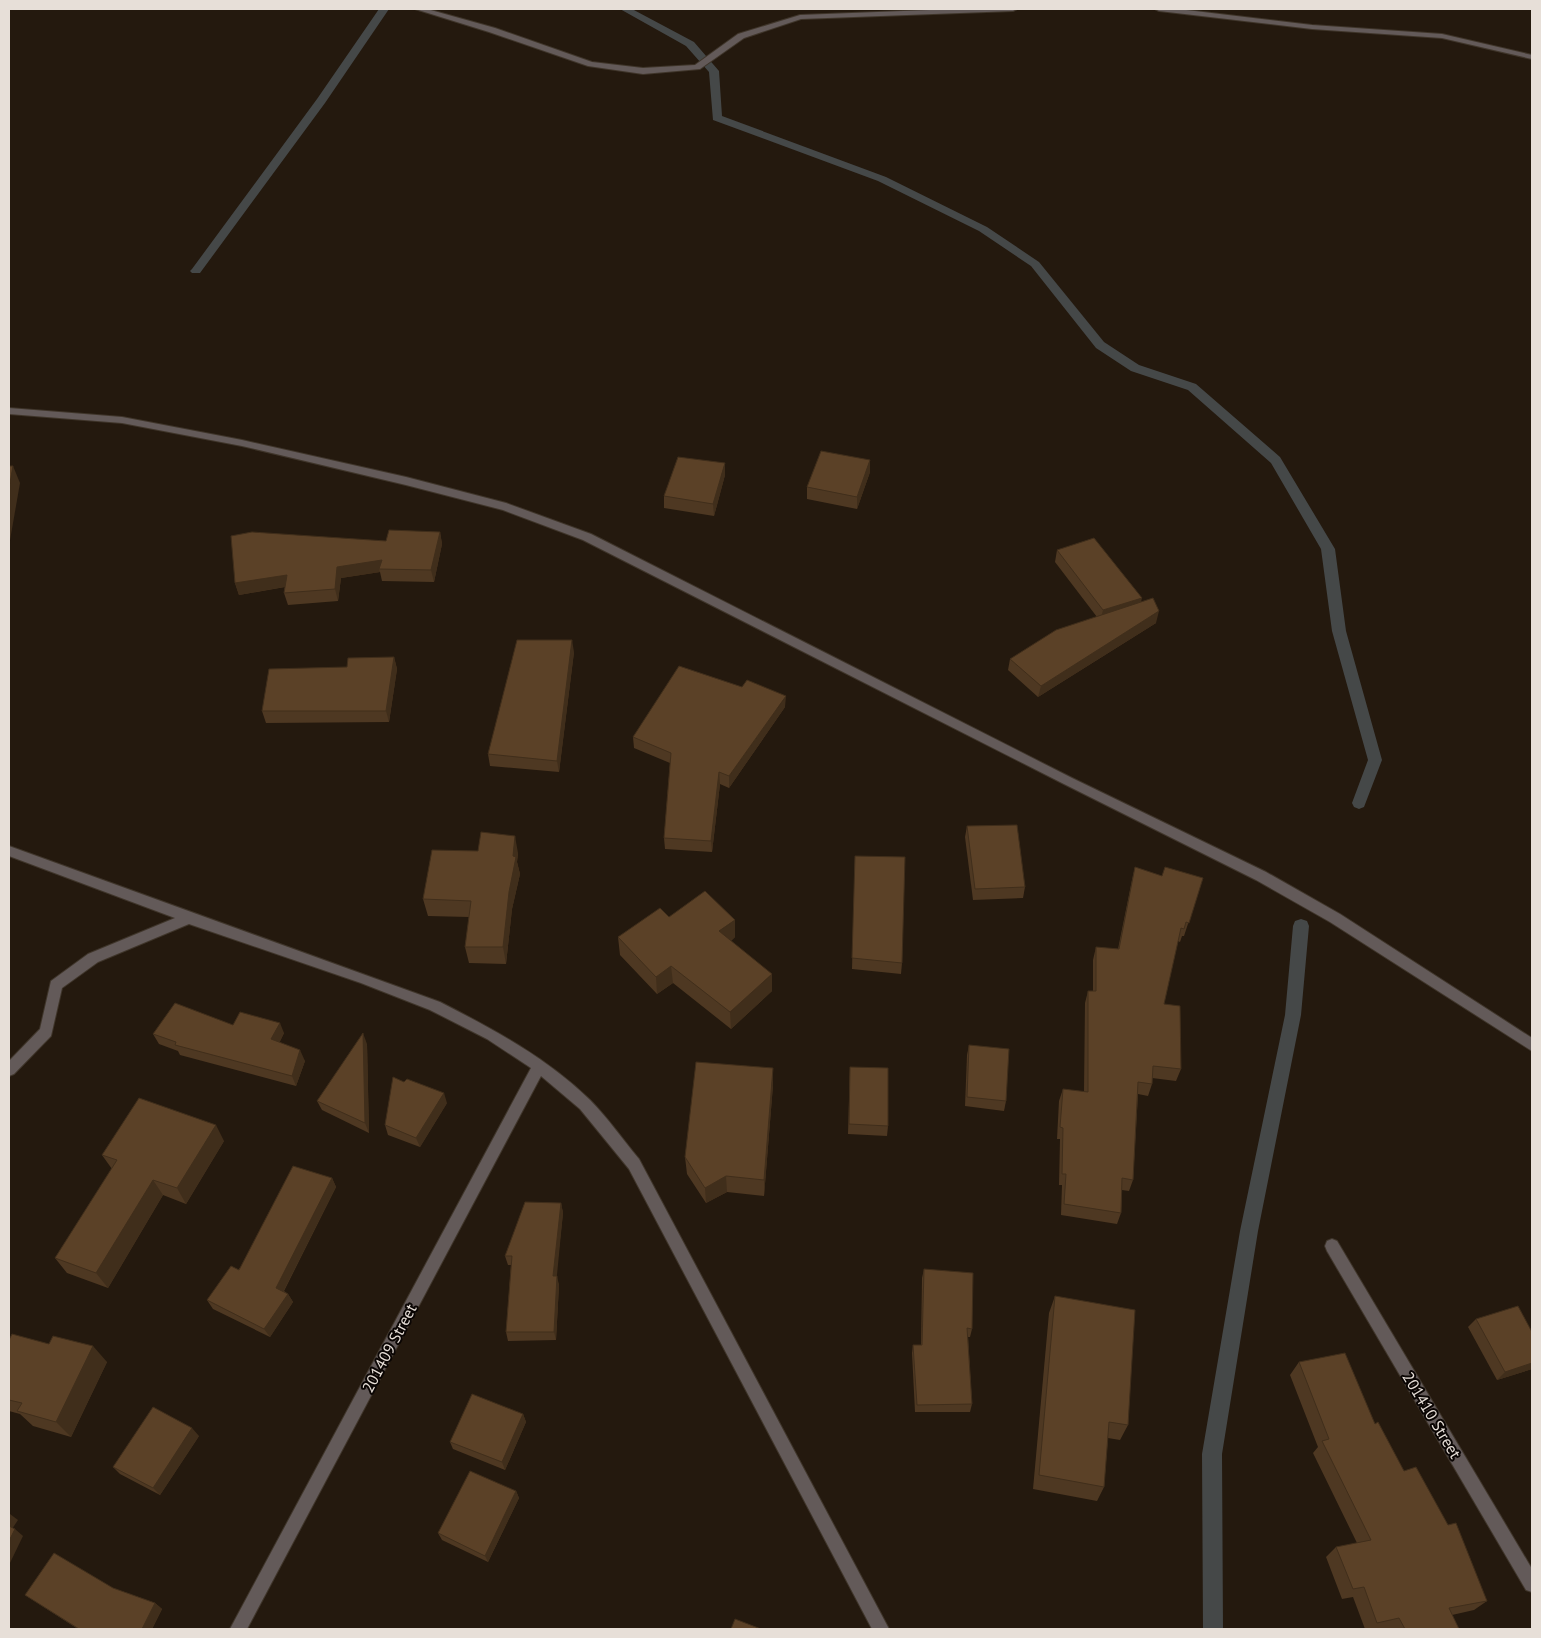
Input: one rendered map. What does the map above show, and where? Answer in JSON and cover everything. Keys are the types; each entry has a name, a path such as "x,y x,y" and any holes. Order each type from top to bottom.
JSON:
{"street":[{"path":"419,9 492,30 591,64 644,71 697,67 741,36 800,17 1013,9"},
{"path":"1159,9 1312,27 1442,36 1532,58"},
{"path":"9,411 122,420 242,443 406,481 506,507 587,537 1261,876 1335,918 1532,1045"},
{"path":"9,850 189,918 365,979 435,1006 492,1035 539,1066 585,1105 634,1164 881,1629"},
{"path":"9,1070 46,1032 56,985 93,958 189,918"},
{"name":"201409 Street","path":"238,1629 539,1066"},
{"name":"201410 Street","path":"1332,1246 1532,1584"}],"building":[{"path":"821,451 870,460 857,497 807,487"},
{"path":"678,457 725,463 713,504 664,496"},
{"path":"9,466 13,466 9,489"},
{"path":"389,530 440,532 431,570 379,569 382,560 337,567 335,589 284,593 287,575 235,583 231,536 252,532 386,541"},
{"path":"1094,538 1142,598 1103,610 1057,550"},
{"path":"1153,598 1159,611 1041,686 1010,659 1056,630"},
{"path":"517,640 572,640 557,761 488,754"},
{"path":"394,657 386,711 262,711 269,669 347,667 348,658"},
{"path":"679,666 742,687 747,680 786,696 729,776 719,772 711,841 664,838 671,753 633,737"},
{"path":"1017,825 1025,887 975,889 967,826"},
{"path":"481,832 515,836 513,856 516,857 509,892 503,947 465,947 471,901 423,899 432,850 478,851"},
{"path":"855,856 905,857 902,963 852,958"},
{"path":"1135,867 1162,876 1165,867 1203,878 1189,923 1186,922 1184,929 1181,928 1164,1004 1180,1006 1181,1069 1153,1066 1152,1084 1138,1082 1133,1180 1122,1178 1121,1213 1064,1204 1066,1174 1062,1174 1063,1128 1060,1127 1063,1089 1088,1092 1088,991 1096,991 1096,947 1119,949"},
{"path":"705,891 735,920 719,931 772,974 730,1012 671,966 656,977 618,937 660,908 669,917"},
{"path":"175,1003 233,1025 240,1012 280,1023 271,1039 300,1050 292,1076 175,1045 176,1042 153,1034"},
{"path":"363,1033 365,1123 317,1101"},
{"path":"969,1045 1009,1049 1006,1101 967,1097"},
{"path":"696,1062 773,1068 764,1180 726,1176 705,1188 685,1157"},
{"path":"850,1067 888,1068 888,1126 849,1124"},
{"path":"393,1077 404,1082 407,1079 444,1093 416,1138 385,1125"},
{"path":"139,1098 216,1125 177,1188 153,1180 96,1273 55,1258 117,1160 102,1155"},
{"path":"293,1166 332,1178 276,1288 288,1294 264,1329 207,1300 231,1266 239,1270"},
{"path":"525,1202 561,1203 553,1276 557,1276 554,1332 506,1332 512,1256 505,1256"},
{"path":"924,1269 973,1273 972,1329 967,1328 972,1404 917,1405 913,1345 922,1345"},
{"path":"1055,1296 1135,1310 1128,1425 1109,1422 1104,1487 1039,1475"},
{"path":"1518,1306 1532,1332 1532,1363 1505,1372 1476,1319"},
{"path":"12,1334 49,1344 53,1336 93,1346 56,1422 17,1411 22,1403 9,1400 9,1340"},
{"path":"1345,1353 1375,1424 1378,1422 1404,1471 1416,1467 1448,1525 1456,1523 1487,1601 1449,1608 1459,1629 1405,1629 1399,1618 1377,1623 1364,1587 1353,1589 1336,1547 1371,1540 1322,1441 1329,1439 1299,1362"},
{"path":"472,1394 523,1414 502,1462 450,1442"},
{"path":"153,1407 192,1428 153,1488 113,1467"},
{"path":"470,1471 516,1491 485,1556 438,1533"},
{"path":"9,1526 15,1529 9,1541"},
{"path":"54,1553 113,1588 155,1603 142,1629 79,1629 25,1595"},
{"path":"735,1619 761,1629 731,1629"}],"waterway":[{"path":"196,271 321,101 384,9"},
{"path":"625,9 690,44 714,71 717,118 882,179 983,229 1035,264 1100,345 1135,368 1192,387 1276,460 1328,549 1339,631 1375,760 1359,803"},
{"path":"1213,1629 1212,1454 1249,1231 1293,1015 1301,926"}]}
